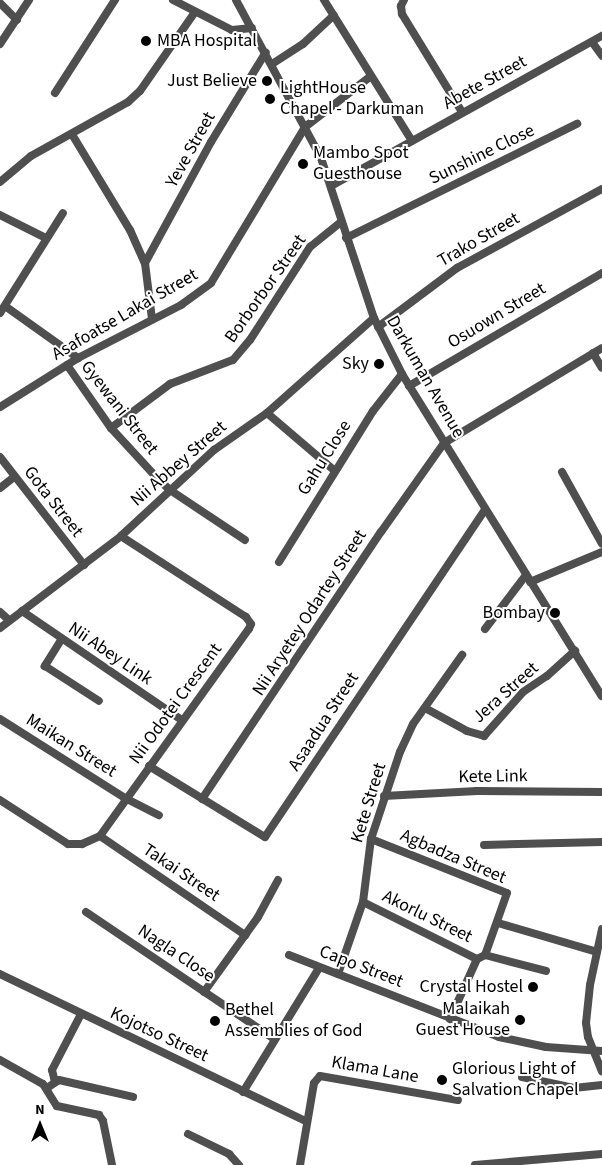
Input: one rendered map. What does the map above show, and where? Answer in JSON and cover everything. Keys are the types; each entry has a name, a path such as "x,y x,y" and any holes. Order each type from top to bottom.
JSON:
{"street":[{"path":"0,44 29,0"},
{"path":"54,92 115,0"},
{"path":"173,0 232,30 252,28"},
{"name":"Darkuman Avenue","path":"236,0 305,126 331,186 346,238 374,318 402,374 602,696"},
{"path":"404,0 401,6 402,14 462,112"},
{"path":"328,1 334,15 370,76 412,141"},
{"path":"0,3 17,20"},
{"path":"0,182 31,156 73,136 114,113 140,91 195,12"},
{"path":"272,64 303,44 334,15"},
{"name":"Abete Street","path":"331,186 602,36"},
{"path":"592,42 602,56"},
{"name":"Yeve Street","path":"145,263 211,142 266,52"},
{"path":"305,126 370,76"},
{"name":"Sunshine Close","path":"346,238 576,124"},
{"name":"Asafoatse Lakai Street","path":"0,406 78,358 194,296 221,271 305,126"},
{"path":"73,136 130,230 145,263 152,319"},
{"name":"Trako Street","path":"378,326 457,268 602,189"},
{"path":"0,313 44,237 63,213"},
{"path":"0,215 44,237"},
{"name":"Borborbor Street","path":"111,428 162,388 233,360 250,340 310,247 341,222"},
{"name":"Osuown Street","path":"409,386 602,273"},
{"path":"5,306 78,358"},
{"name":"Nii Abbey Street","path":"0,628 121,536 214,450 267,413 374,318"},
{"path":"444,443 602,348"},
{"path":"593,353 602,368"},
{"name":"Gyewani Street","path":"67,365 111,428 170,490 245,540"},
{"name":"Gahu Close","path":"279,562 373,410 402,374"},
{"path":"267,413 335,471"},
{"name":"Nii Aryetey Odartey Street","path":"202,800 381,532 444,443"},
{"name":"Gota Street","path":"0,457 84,565"},
{"path":"562,472 602,544"},
{"path":"0,488 14,477"},
{"name":"Asaadua Street","path":"149,766 260,836 269,833 485,510"},
{"name":"Nii Odotei Crescent","path":"100,836 125,798 251,624 246,617 121,536"},
{"path":"485,629 528,579 602,552"},
{"name":"Nii Abey Link","path":"22,611 61,640 182,720"},
{"path":"0,612 9,620"},
{"path":"61,640 45,666 99,701"},
{"name":"Jera Street","path":"426,708 466,731 484,736 523,692 547,676 575,651"},
{"name":"Kete Street","path":"338,974 363,902 372,839 384,796 405,739 462,655"},
{"name":"Maikan Street","path":"0,719 125,798 159,815"},
{"name":"Kete Link","path":"384,796 477,791 602,792"},
{"path":"0,800 68,844 82,844 100,836"},
{"name":"Takai Street","path":"100,836 245,935"},
{"name":"Agbadza Street","path":"372,839 503,890 507,898 498,923 450,1019"},
{"path":"484,845 602,842"},
{"path":"204,992 245,935 278,880"},
{"name":"Akorlu Street","path":"363,902 481,957 546,971"},
{"name":"Nagla Close","path":"86,912 274,1039"},
{"path":"498,923 597,952"},
{"path":"602,929 593,967 586,1023 598,1052 602,1071"},
{"name":"Capo Street","path":"289,955 450,1019 518,1042 598,1052"},
{"path":"593,967 602,970"},
{"path":"243,1092 319,968"},
{"name":"Kojotso Street","path":"0,974 306,1121"},
{"path":"55,1082 52,1070 81,1014"},
{"path":"0,1060 47,1088 57,1106 99,1115 103,1121 112,1165"},
{"name":"Klama Lane","path":"300,1165 314,1083 320,1076 458,1100"},
{"path":"522,1077 574,1088 602,1085"},
{"path":"47,1088 55,1082 66,1081 133,1097"},
{"path":"188,1134 229,1154 238,1165"},
{"path":"475,1165 602,1154"}],"place":[{"name":"MBA Hospital","path":"146,41"},
{"name":"Just Believe","path":"267,81"},
{"name":"LightHouse Chapel - Darkuman","path":"270,99"},
{"name":"Mambo Spot Guesthouse","path":"303,164"},
{"name":"Sky","path":"379,364"},
{"name":"Bombay","path":"555,613"},
{"name":"Crystal Hostel","path":"533,987"},
{"name":"Malaikah Guest House","path":"520,1020"},
{"name":"Bethel Assemblies of God","path":"215,1021"},
{"name":"Glorious Light of Salvation Chapel","path":"442,1080"}]}
